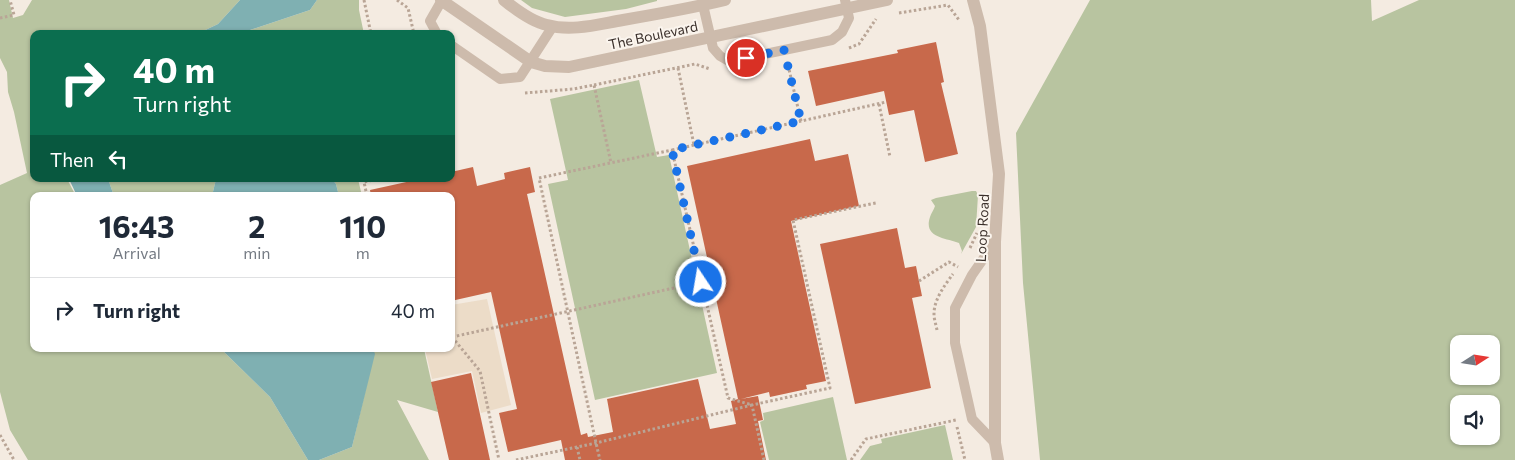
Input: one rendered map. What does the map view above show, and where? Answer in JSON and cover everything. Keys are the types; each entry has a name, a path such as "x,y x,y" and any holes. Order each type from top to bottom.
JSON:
{"street":[{"name":"The Boulevard","path":"441,0 531,62 545,66 569,67 710,38 846,4 887,0"},
{"name":"The Boulevard","path":"504,0 515,9 544,25 584,27 726,0"},
{"name":"Loop Road","path":"973,0 980,26 999,174 995,242 995,443 998,460"}],"lane":[{"path":"435,30 430,21 441,0"},
{"path":"703,5 713,48 720,56 727,60 746,58 832,40 842,32 849,18 846,4"},
{"path":"455,49 500,79 520,76 553,26"},
{"path":"995,242 972,274 955,308 955,344 972,419 995,443"}],"path":[{"path":"0,18 14,15 10,0"},
{"path":"364,0 370,30"},
{"path":"398,0 408,8 413,30"},
{"path":"894,14 948,5 959,18 961,26"},
{"path":"842,51 859,44 877,17"},
{"path":"784,50 801,121"},
{"path":"524,93 572,89 695,64 714,70"},
{"path":"782,67 788,66"},
{"path":"678,68 694,145"},
{"path":"594,85 611,163"},
{"path":"600,460 539,178 886,102"},
{"path":"878,104 890,157"},
{"path":"672,150 728,398 752,405"},
{"path":"516,460 830,388 793,220 876,203"},
{"path":"966,256 979,230"},
{"path":"938,332 934,313 938,298 944,285 962,261"},
{"path":"919,280 949,262 958,267"},
{"path":"455,336 701,282"},
{"path":"455,342 480,371 498,460"},
{"path":"752,405 764,460"},
{"path":"851,460 866,439 956,420 965,460"},
{"path":"0,435 14,460"},
{"path":"578,447 580,460"}],"green space":[{"path":"0,0 9,0 13,18 23,15 32,0 240,0 218,24 205,30 30,30 30,182 69,182 74,192 30,192 30,352 224,352 270,397 308,460 28,460 10,430 0,392 0,185 27,173 8,92 7,72 0,58"},
{"path":"317,0 359,0 363,30 250,30 310,10"},
{"path":"521,0 657,1 626,9 565,17 532,8"},
{"path":"1090,0 1371,0 1372,21 1419,0 1515,0 1515,460 1040,460 1023,283 1016,133"},
{"path":"639,80 657,157 669,155 717,373 595,400 548,184 568,180 550,99"},
{"path":"109,182 215,182 213,192 113,192"},
{"path":"334,182 359,182 361,192 338,192"},
{"path":"976,191 978,195 976,227 961,254 962,251 959,243 937,236 930,229 930,217 935,206 931,200"},
{"path":"374,352 425,352 438,412 397,400 429,460 319,460 352,447"},
{"path":"833,397 847,460 769,460 760,422 764,420 763,413"},
{"path":"945,425 953,460 860,460 870,446 882,443 881,439"}],"shaded area":[{"path":"487,299 511,405 481,413 472,371 432,379 426,352 455,352 455,304"}],"water":[{"path":"240,0 317,0 310,10 250,30 205,30 218,24"},
{"path":"70,182 109,182 113,192 75,192"},
{"path":"215,182 334,182 338,192 213,192"},
{"path":"224,352 374,352 352,447 319,460 308,460 270,397"}],"building":[{"path":"936,42 944,82 941,83 958,154 925,162 914,110 889,115 884,91 816,106 808,71 898,53 897,50"},
{"path":"810,139 815,161 848,154 859,206 791,221 826,381 806,385 807,389 770,397 769,392 741,399 758,396 763,420 758,421 766,460 565,460 561,440 508,452 499,413 517,409 491,292 455,300 455,192 370,192 370,190 406,182 455,182 455,171 473,167 477,186 505,179 504,173 530,167 535,192 527,194 581,435 587,433 588,437 613,432 607,399 698,379 710,429 736,424 731,401 738,399 687,166"},
{"path":"897,228 905,268 916,266 922,296 912,298 931,388 855,404 820,244"},
{"path":"471,373 490,460 449,460 431,382"}],"route":[{"path":"701,282 672,150 801,121 784,50 746,58"}]}
